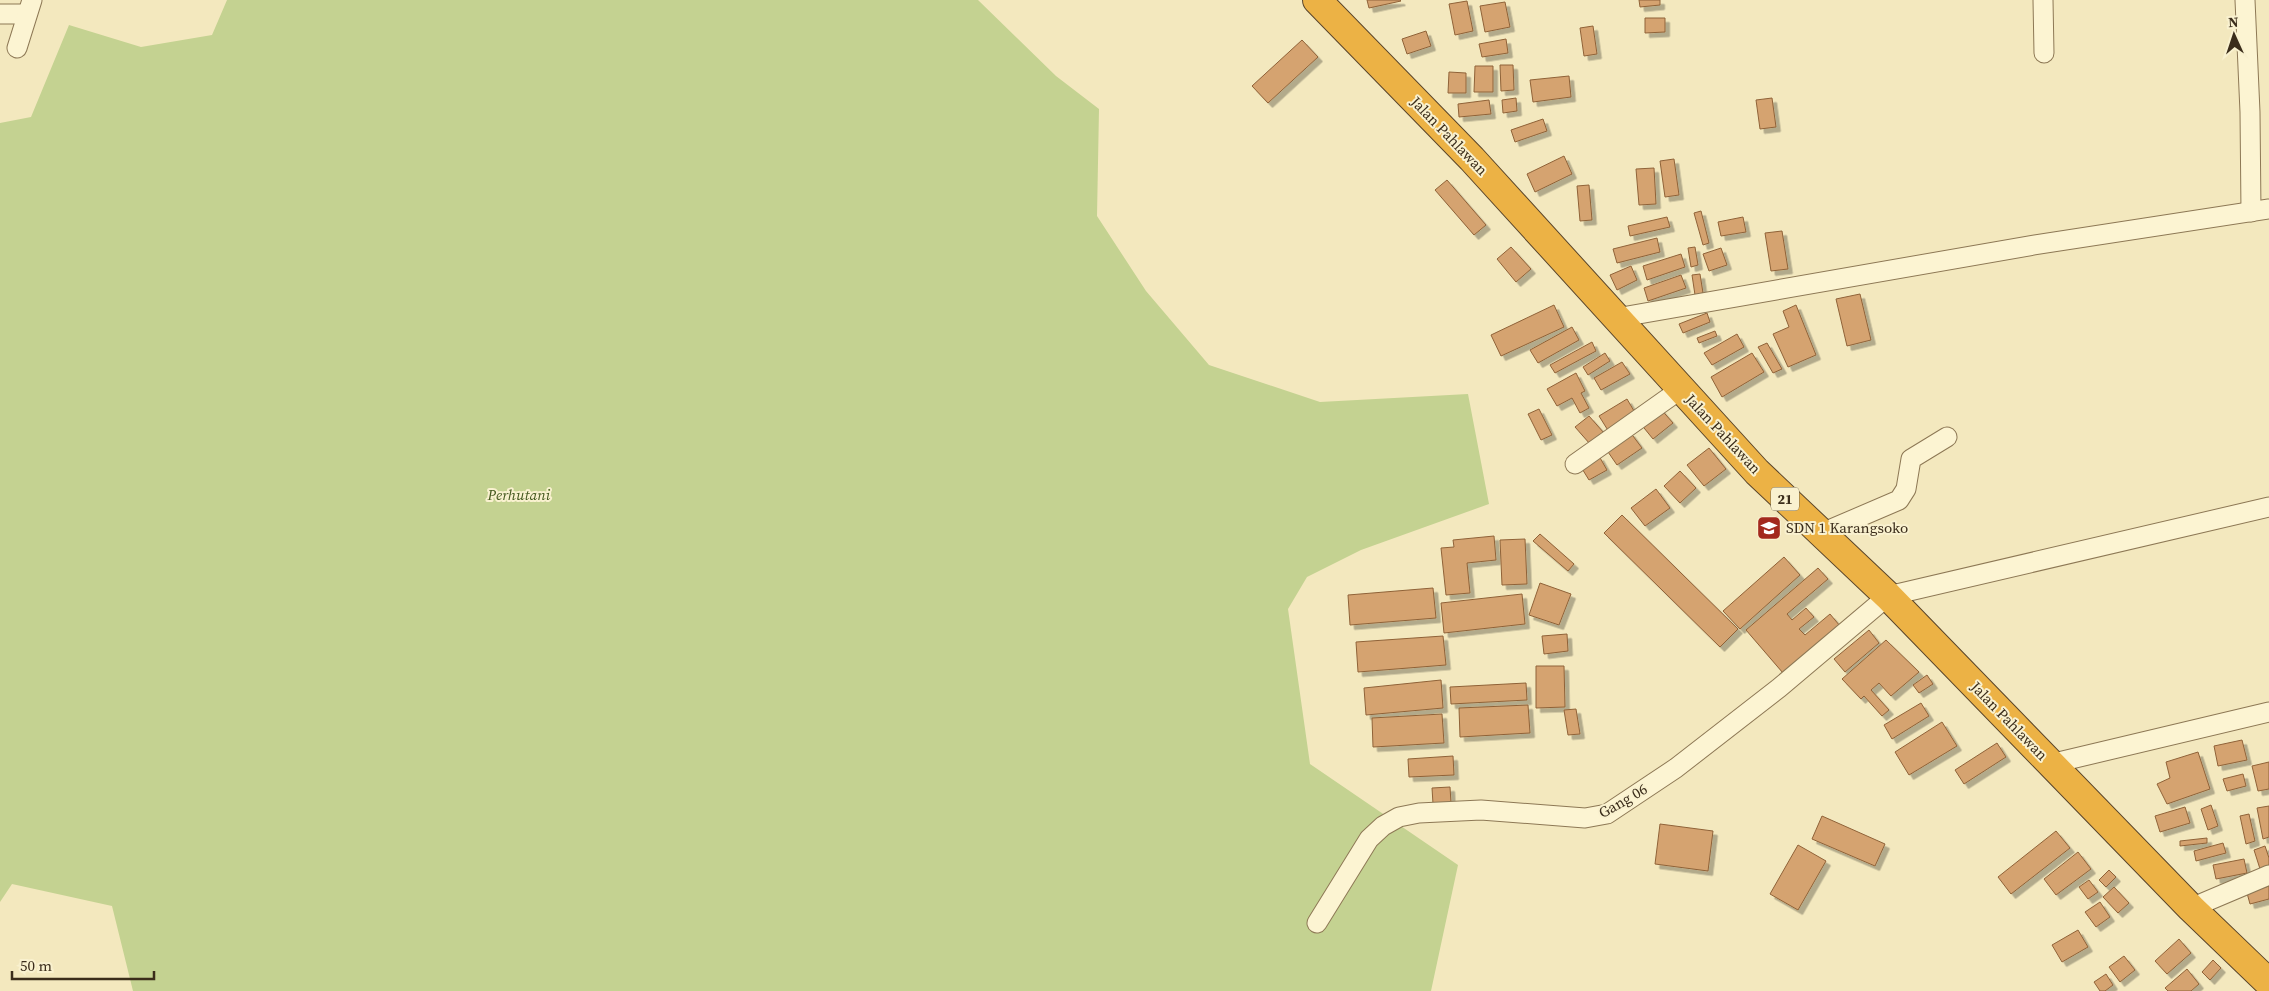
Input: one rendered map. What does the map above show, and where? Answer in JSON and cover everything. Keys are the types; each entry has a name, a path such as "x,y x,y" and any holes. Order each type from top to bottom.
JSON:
{"highway":[{"name":"Jalan Pahlawan","path":"1317,0 1472,159 1756,472 1888,596 2191,908 2269,983"}],"street":[{"path":"2043,0 2044,53"},
{"path":"1616,318 2034,245 2260,211 2250,112 2245,0"},
{"path":"0,14 30,7"},
{"path":"16,48 30,7"},
{"path":"1575,464 1681,389"},
{"path":"1822,533 1899,500 1906,488 1911,459 1947,437"},
{"path":"1888,596 2269,507"},
{"name":"Gang 06","path":"1317,923 1369,839 1383,826 1399,817 1419,813 1481,810 1585,818 1607,814 1676,768 1778,688 1888,596"},
{"path":"2050,764 2269,712"},
{"path":"2191,908 2269,875"}],"green space":[{"name":"Perhutani","path":"227,0 978,0 1056,76 1099,109 1097,216 1146,291 1209,365 1320,402 1468,394 1489,504 1361,550 1307,577 1288,609 1310,764 1458,865 1431,991 133,991 112,906 12,884 0,902 0,123 31,117 69,25 141,47 212,35"}],"building":[{"path":"1367,0 1400,0 1401,1 1369,8"},
{"path":"1639,0 1660,0 1660,5 1640,7"},
{"path":"1467,1 1473,31 1455,35 1449,4"},
{"path":"1505,2 1510,27 1485,32 1480,6"},
{"path":"1645,18 1665,18 1665,32 1645,33"},
{"path":"1593,26 1597,54 1584,56 1580,28"},
{"path":"1426,31 1431,46 1407,54 1402,39"},
{"path":"1506,39 1508,53 1482,57 1479,44"},
{"path":"1302,40 1318,57 1268,103 1252,86"},
{"path":"1500,65 1513,65 1514,90 1501,91"},
{"path":"1475,66 1493,66 1493,92 1474,92"},
{"path":"1449,72 1466,73 1466,93 1448,93"},
{"path":"1569,76 1571,97 1533,102 1530,80"},
{"path":"1516,98 1517,111 1503,113 1502,100"},
{"path":"1772,98 1776,127 1760,129 1756,100"},
{"path":"1489,100 1491,114 1459,117 1458,104"},
{"path":"1543,119 1547,131 1515,142 1511,130"},
{"path":"1564,156 1572,174 1535,192 1527,174"},
{"path":"1674,159 1679,195 1665,197 1660,161"},
{"path":"1654,168 1656,204 1639,205 1636,169"},
{"path":"1447,180 1486,225 1474,235 1435,190"},
{"path":"1589,185 1592,220 1580,221 1577,186"},
{"path":"1701,211 1709,243 1703,245 1694,213"},
{"path":"1667,217 1670,227 1630,236 1628,226"},
{"path":"1743,217 1746,232 1721,236 1718,222"},
{"path":"1782,231 1788,269 1771,271 1765,233"},
{"path":"1657,238 1660,252 1617,263 1613,249"},
{"path":"1511,247 1531,269 1516,282 1497,259"},
{"path":"1695,247 1698,265 1691,267 1688,248"},
{"path":"1721,248 1727,265 1709,271 1703,254"},
{"path":"1681,254 1685,267 1647,280 1643,266"},
{"path":"1631,266 1637,280 1617,290 1610,275"},
{"path":"1700,274 1703,293 1695,295 1692,275"},
{"path":"1681,275 1686,288 1648,301 1644,288"},
{"path":"1860,294 1871,340 1847,346 1836,299"},
{"path":"1554,305 1564,327 1501,356 1491,335"},
{"path":"1796,305 1816,355 1788,367 1773,334 1789,327 1783,311"},
{"path":"1707,313 1710,322 1683,333 1679,324"},
{"path":"1572,327 1579,340 1538,363 1530,350"},
{"path":"1715,331 1717,336 1699,343 1697,338"},
{"path":"1737,334 1744,347 1712,365 1704,353"},
{"path":"1592,342 1596,351 1555,373 1550,365"},
{"path":"1767,343 1782,369 1773,373 1758,347"},
{"path":"1605,353 1610,361 1588,375 1583,367"},
{"path":"1752,353 1764,372 1722,397 1711,377"},
{"path":"1622,362 1630,374 1601,390 1594,378"},
{"path":"1576,373 1585,391 1581,393 1589,408 1580,413 1572,398 1557,406 1547,389"},
{"path":"1627,399 1637,416 1609,432 1599,416"},
{"path":"1659,407 1673,423 1653,439 1640,423"},
{"path":"1539,409 1552,435 1541,440 1528,414"},
{"path":"1589,416 1604,433 1590,444 1575,427"},
{"path":"1630,432 1642,448 1617,465 1606,449"},
{"path":"1709,448 1726,469 1704,486 1687,465"},
{"path":"1599,456 1607,470 1589,480 1581,467"},
{"path":"1680,471 1696,488 1680,503 1664,486"},
{"path":"1656,489 1670,508 1645,526 1631,508"},
{"path":"1622,515 1738,629 1720,647 1604,533"},
{"path":"1540,534 1574,564 1568,571 1533,541"},
{"path":"1494,536 1496,560 1467,563 1470,593 1446,595 1441,548 1454,547 1453,540"},
{"path":"1525,539 1527,584 1502,585 1500,540"},
{"path":"1784,557 1800,575 1740,629 1723,611"},
{"path":"1818,568 1828,579 1787,614 1792,620 1806,608 1814,617 1799,629 1805,635 1830,614 1840,626 1783,673 1746,630"},
{"path":"1540,583 1571,594 1559,625 1529,615"},
{"path":"1433,588 1436,618 1350,625 1348,595"},
{"path":"1522,594 1525,624 1444,633 1441,603"},
{"path":"1869,630 1879,643 1845,672 1834,659"},
{"path":"1567,634 1568,651 1544,654 1542,636"},
{"path":"1443,636 1446,665 1358,672 1356,642"},
{"path":"1886,640 1919,672 1891,696 1879,683 1871,690 1889,710 1882,716 1864,696 1861,699 1842,679"},
{"path":"1536,666 1564,666 1565,707 1536,708"},
{"path":"1927,675 1933,684 1919,693 1913,685"},
{"path":"1441,680 1443,708 1366,715 1364,688"},
{"path":"1526,683 1527,700 1451,704 1450,687"},
{"path":"1921,703 1929,716 1892,739 1884,725"},
{"path":"1528,705 1530,733 1460,737 1459,708"},
{"path":"1576,709 1580,734 1568,735 1564,710"},
{"path":"1442,714 1444,743 1373,747 1372,718"},
{"path":"1942,722 1957,746 1909,775 1895,752"},
{"path":"2242,740 2247,760 2218,766 2214,746"},
{"path":"1997,743 2006,757 1964,784 1955,770"},
{"path":"2198,752 2210,789 2167,804 2157,784 2170,778 2166,762"},
{"path":"1453,756 1454,775 1409,777 1408,759"},
{"path":"2269,762 2269,789 2258,791 2252,766"},
{"path":"2243,774 2246,786 2227,791 2223,779"},
{"path":"1450,787 1451,803 1433,804 1432,788"},
{"path":"2211,805 2218,826 2208,830 2201,809"},
{"path":"2269,806 2269,837 2263,839 2257,808"},
{"path":"2185,807 2190,823 2160,832 2155,816"},
{"path":"2249,814 2255,841 2246,844 2240,816"},
{"path":"1822,816 1885,844 1875,866 1812,839"},
{"path":"1660,824 1713,831 1708,871 1655,864"},
{"path":"2056,831 2070,848 2011,894 1998,877"},
{"path":"2207,838 2207,843 2180,846 2180,841"},
{"path":"2223,843 2226,853 2196,861 2194,851"},
{"path":"1798,845 1826,861 1798,910 1770,894"},
{"path":"2265,846 2269,858 2269,870 2261,872 2254,850"},
{"path":"2078,852 2091,869 2056,895 2044,879"},
{"path":"2244,859 2247,873 2216,879 2213,865"},
{"path":"2109,870 2116,877 2106,887 2099,880"},
{"path":"2089,880 2098,892 2088,899 2079,887"},
{"path":"2269,886 2269,899 2250,904 2247,893"},
{"path":"2114,887 2129,903 2118,913 2103,897"},
{"path":"2100,902 2110,917 2096,927 2085,912"},
{"path":"2078,930 2088,947 2062,962 2052,945"},
{"path":"2179,939 2191,953 2167,974 2155,961"},
{"path":"2124,956 2135,970 2120,982 2109,967"},
{"path":"2213,960 2221,968 2210,980 2202,972"},
{"path":"2187,969 2199,984 2191,991 2168,991 2165,988"},
{"path":"2106,974 2113,985 2105,991 2100,991 2094,982"}],"place":[{"name":"SDN 1 Karangsoko","path":"1769,528"}]}
